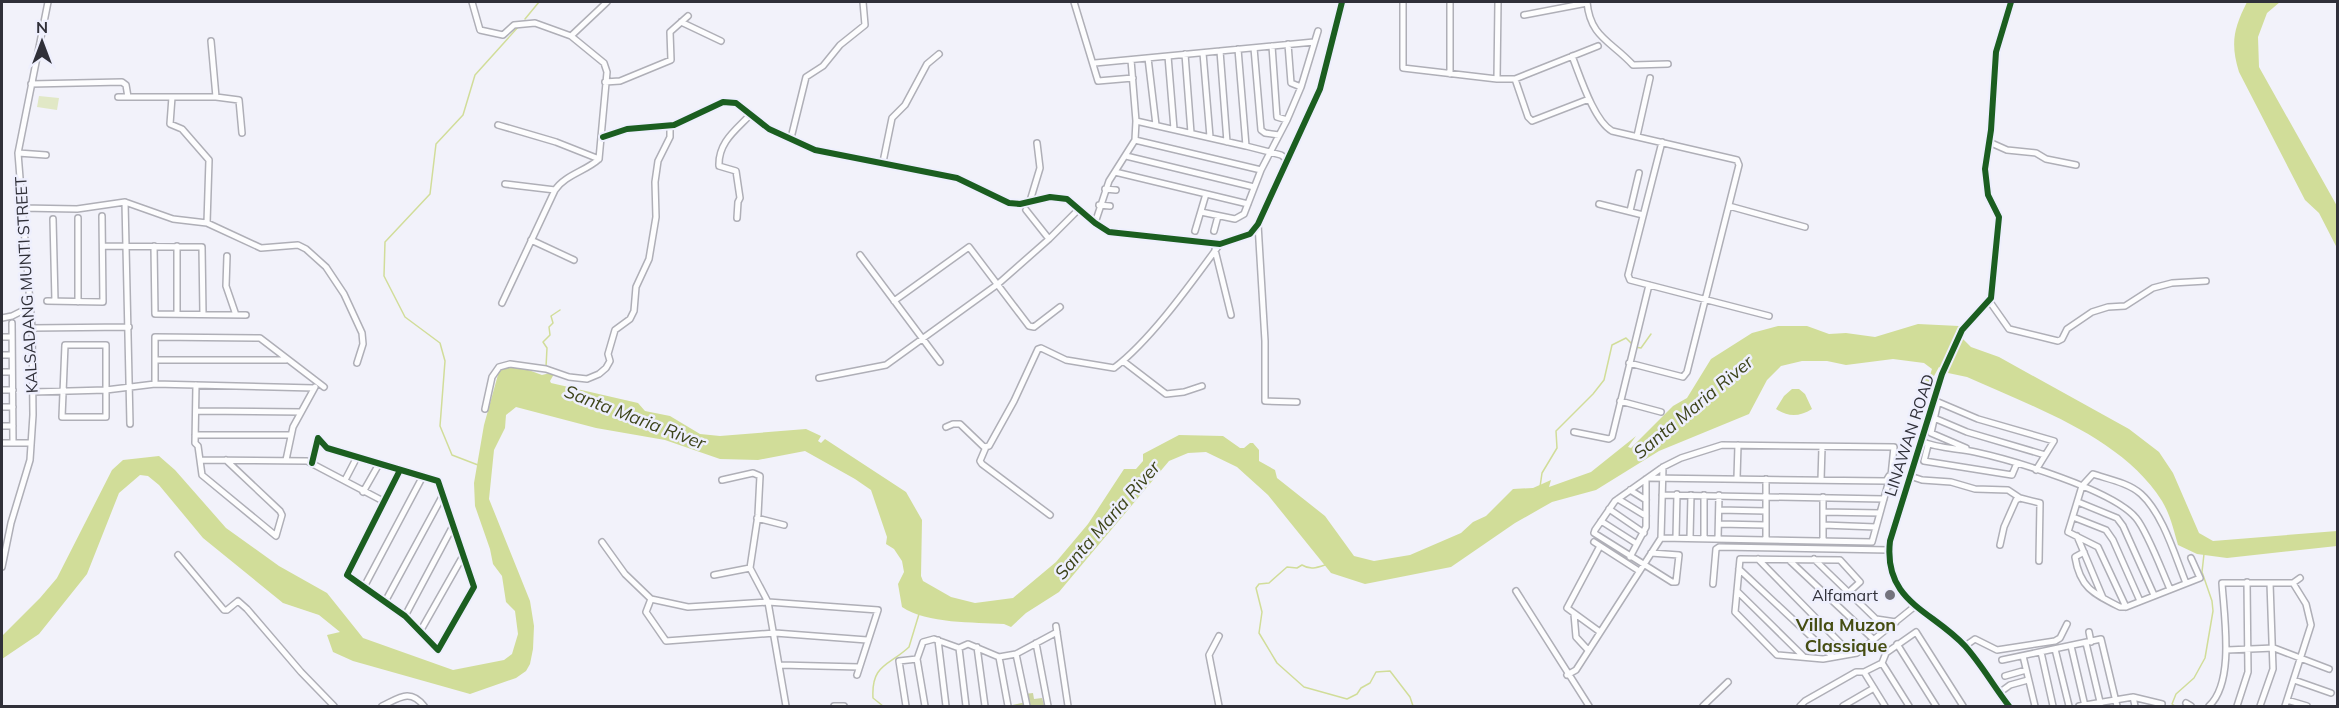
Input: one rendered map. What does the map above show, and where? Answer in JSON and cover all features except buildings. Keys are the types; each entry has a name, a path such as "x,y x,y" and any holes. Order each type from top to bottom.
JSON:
{"street":[{"name":"KALSADANG MUNTI STREET","path":"2,567 11,523 30,460 33,392 32,328 18,153 48,2"},
{"path":"471,2 480,30 503,35 514,25 535,23 571,36 604,63 607,72 603,137 599,159 590,168 559,184 502,303"},
{"path":"571,36 607,2"},
{"path":"791,138 806,77 823,66 840,45 865,25 863,2"},
{"path":"1074,2 1095,63 1098,81 1133,78"},
{"path":"603,137 627,129 684,122 723,102 736,103 769,129 815,150 957,178 1009,203 1020,204 1050,197 1067,198 1095,223 1109,232 1220,244 1250,234 1258,224 1320,89 1342,2"},
{"path":"1403,2 1403,68 1515,79 1598,45"},
{"path":"1450,2 1450,74"},
{"path":"1497,79 1498,2"},
{"path":"1524,15 1587,2 1588,13 1598,34 1633,65 1668,64"},
{"path":"2011,2 1996,52 1992,130 1985,182 1988,195 1999,217 1990,302 2010,329 2058,341 2062,339 2067,329 2092,312 2108,307 2125,306 2153,288 2206,281"},
{"path":"606,82 620,81 671,60 670,32 688,16"},
{"path":"681,22 721,41"},
{"path":"1201,212 1238,218 1244,214 1254,187 1272,153 1301,87 1318,31"},
{"path":"211,41 216,97"},
{"path":"1095,63 1314,42"},
{"path":"1288,44 1291,83 1301,87"},
{"path":"1272,46 1277,117 1287,120"},
{"path":"1254,48 1261,130 1265,133 1279,135"},
{"path":"1238,49 1246,146"},
{"path":"1220,51 1227,142"},
{"path":"1203,53 1210,137"},
{"path":"883,162 892,118 905,105 927,64 939,54"},
{"path":"1185,54 1191,133"},
{"path":"1168,56 1174,129"},
{"path":"1572,56 1589,99 1604,127 1737,160 1739,165 1687,372 1683,377 1629,363"},
{"path":"1148,58 1156,125"},
{"path":"1095,223 1105,189 1135,140 1136,121 1131,60"},
{"path":"1637,136 1650,78"},
{"path":"1515,79 1528,117 1532,121 1589,99"},
{"path":"31,84 122,82 126,85 128,97"},
{"path":"118,97 216,97 239,100 242,133"},
{"path":"172,97 170,124 182,129 209,160 207,223"},
{"path":"737,218 740,198 736,171 734,168 719,166 718,155 721,147 751,114"},
{"path":"1136,121 1281,155 1287,160"},
{"path":"498,125 556,142 599,159"},
{"path":"485,409 492,376 499,367 510,364 537,367 569,377 588,379 606,368 610,361 608,354 615,330 630,319 634,310 636,287 649,259 656,217 655,182 658,161 670,137 670,125"},
{"path":"1135,140 1262,170"},
{"path":"1662,142 1628,275 1630,280 1769,316"},
{"path":"1989,142 2007,150 2036,153 2046,159 2076,165"},
{"path":"1030,201 1040,168 1037,143"},
{"path":"18,153 46,155"},
{"path":"1126,156 1254,187"},
{"path":"1115,172 1248,204"},
{"path":"1630,211 1639,173"},
{"path":"505,184 555,190"},
{"path":"1105,189 1116,190"},
{"path":"1195,231 1206,194"},
{"path":"124,202 130,424"},
{"path":"21,208 77,209 124,202 173,219 207,223 261,248 298,245 327,267 344,294 362,333 363,344 357,363"},
{"path":"1599,204 1643,214"},
{"path":"1099,205 1110,206"},
{"path":"1729,206 1805,227"},
{"path":"819,378 886,365 998,284 1049,239 1078,209"},
{"path":"1026,210 1049,239"},
{"path":"47,301 103,302 102,216"},
{"path":"1214,231 1218,216"},
{"path":"78,218 78,302"},
{"path":"53,219 55,301"},
{"path":"1258,224 1265,341 1265,401 1297,402"},
{"path":"531,240 574,260"},
{"path":"1050,515 980,461 1014,401 1038,349 1041,348 1066,360 1112,369 1123,361 1162,318 1220,244"},
{"path":"103,246 202,247 203,314"},
{"path":"154,246 155,314 246,315"},
{"path":"177,246 177,314"},
{"path":"894,301 967,247 971,248 1031,327 1060,307"},
{"path":"1215,250 1231,315"},
{"path":"860,255 940,362"},
{"path":"227,256 226,286 236,315"},
{"path":"1574,432 1609,439 1612,437 1650,285"},
{"name":"LINAWAN ROAD","path":"1990,302 1962,330 1942,374 1907,483 1889,550 1890,568 1898,586 1914,607 1950,632 1965,646 2008,706"},
{"path":"2,318 30,307"},
{"path":"12,323 13,443"},
{"path":"32,328 129,327"},
{"path":"2,338 12,337"},
{"path":"155,384 155,337 260,338 315,386"},
{"path":"65,345 106,345 106,390 106,417 62,417 65,345"},
{"path":"2,355 12,355"},
{"path":"155,360 286,360"},
{"path":"1123,361 1166,394 1184,392 1202,386"},
{"path":"2,372 12,372"},
{"path":"33,392 106,390 155,384 324,387"},
{"path":"196,385 195,443 201,460 202,475 276,536 282,515 280,511 226,460"},
{"path":"286,460 290,435 315,386"},
{"path":"2,390 13,390"},
{"path":"1620,401 1661,412"},
{"path":"1973,451 1931,433 1938,402 1978,419 2054,441 2036,470"},
{"path":"2,407 13,407"},
{"path":"196,411 301,412"},
{"path":"1934,418 1967,432 2045,455"},
{"path":"946,427 960,424 970,436 986,447"},
{"path":"2,426 13,426"},
{"path":"195,435 290,435"},
{"path":"312,464 318,438 327,448 438,481 474,587 440,649 435,650 421,630 386,600 348,577 400,470"},
{"path":"1921,441 1928,445 1973,451 2017,463 2082,486 2125,507 2138,520 2170,589"},
{"path":"2,443 31,443"},
{"path":"1641,568 1630,557 1594,534 1618,499 1663,467 1681,458 1722,445 1894,447 1893,479"},
{"path":"1737,478 1738,445"},
{"path":"1928,445 1924,461 2012,475 2017,463"},
{"path":"1821,480 1822,447"},
{"path":"345,480 357,457"},
{"path":"201,460 307,461 383,501"},
{"path":"363,492 379,464"},
{"path":"1567,675 1576,669 1661,538 1663,467"},
{"path":"722,480 753,472 760,476 758,518 750,568 768,602 786,706"},
{"path":"2126,607 2098,547 2068,532 2082,486 2093,474 2127,486 2141,494 2157,515 2186,583"},
{"path":"1910,476 1928,481 1951,482 1976,489 2008,490 2020,498 2040,503 2039,561"},
{"path":"364,586 423,477"},
{"path":"1647,478 1887,482 1893,479 1907,483"},
{"path":"1630,557 1644,532 1647,478"},
{"path":"1766,479 1766,540"},
{"path":"1661,538 1872,542 1887,482"},
{"path":"1630,490 1646,500"},
{"path":"1676,538 1677,494"},
{"path":"386,600 443,495"},
{"path":"1662,495 1884,499"},
{"path":"1690,538 1691,495"},
{"path":"1704,495 1704,539"},
{"path":"1718,539 1719,495"},
{"path":"1823,497 1823,540"},
{"path":"2000,545 2004,527 2016,500 2020,498"},
{"path":"1618,499 1646,516"},
{"path":"2078,502 2116,518 2123,526 2154,595"},
{"path":"1609,509 1644,532"},
{"path":"1719,510 1766,511"},
{"path":"1823,512 1880,513"},
{"path":"2073,517 2106,530 2113,540 2140,601"},
{"path":"758,518 784,525"},
{"path":"1601,521 1637,544"},
{"path":"1719,524 1766,525"},
{"path":"1823,525 1876,527"},
{"path":"405,616 453,526"},
{"path":"2078,536 2103,598"},
{"path":"602,542 625,574 651,599 662,603 702,608 768,602 878,610 857,675"},
{"path":"1594,542 1641,568 1676,582 1679,555 1651,553"},
{"path":"1600,546 1567,608 1600,632"},
{"path":"1713,584 1716,549 1719,547 1889,550"},
{"path":"2084,552 2075,556 2077,567 2087,589 2120,608 2200,578 2192,558"},
{"path":"178,555 224,610 238,601 247,609 301,672 334,706"},
{"path":"421,630 464,556"},
{"path":"1849,592 1860,582 1840,560 1740,559 1735,612 1777,655 1805,658 1833,657 1857,652 1914,607"},
{"path":"1758,559 1851,654"},
{"path":"1814,559 1876,619 1896,622"},
{"path":"1789,560 1872,638"},
{"path":"714,575 750,568"},
{"path":"1739,568 1833,657"},
{"path":"2209,706 2214,702 2225,672 2227,650 2222,583 2293,583 2300,578"},
{"path":"2237,706 2248,672 2247,582"},
{"path":"2260,706 2273,669 2270,583"},
{"path":"2293,583 2306,604 2311,625 2286,703 2307,706"},
{"path":"1516,591 1567,675 1589,706"},
{"path":"1737,591 1805,658"},
{"path":"651,599 646,612 666,641 775,633 867,640"},
{"path":"1574,614 1576,637 1588,650"},
{"path":"1965,646 1975,639 1997,650 2055,641 2060,638 2067,624"},
{"path":"925,706 917,659 923,642 934,639 959,648 968,645 977,646 999,657 1017,654 1056,629 1068,706"},
{"path":"1800,706 1856,672 1864,672 1881,663 1886,653 1916,632 1963,706"},
{"path":"2089,632 2101,704"},
{"path":"1219,636 1209,655 1219,706"},
{"path":"2002,660 2102,639 2117,706"},
{"path":"938,640 946,706"},
{"path":"1036,643 1048,706"},
{"path":"1897,644 1936,706"},
{"path":"977,646 985,706"},
{"path":"2071,646 2082,706 2133,697 2151,704 2162,704"},
{"path":"959,648 966,706"},
{"path":"2227,650 2274,648 2329,669"},
{"path":"2055,649 2069,706"},
{"path":"2041,652 2052,706"},
{"path":"1017,654 1027,706"},
{"path":"2023,656 2035,706"},
{"path":"999,657 1008,706"},
{"path":"906,706 899,661 917,659"},
{"path":"1881,663 1909,706"},
{"path":"780,665 859,667"},
{"path":"2006,676 2026,670"},
{"path":"1864,672 1885,706"},
{"path":"1999,693 2010,685 2028,680"},
{"path":"2294,680 2331,693"},
{"path":"1702,706 1728,682"},
{"path":"1843,706 1874,688"},
{"path":"381,706 405,696 414,696 424,706"},
{"path":"2133,697 2135,706"},
{"path":"834,706 844,706"}],"shaded area":[{"path":"39,96 59,98 57,110 37,107"},
{"path":"1033,693 1034,699 1042,698 1044,705 1008,706 1026,702 1024,694"}],"water":[{"path":"2247,2 2280,2 2267,13 2258,37 2259,67 2337,206 2337,248 2319,213 2305,200 2239,72 2234,44 2236,28"},
{"name":"Santa Maria River","path":"1918,324 1959,326 1956,332 1971,347 1999,357 2129,429 2159,452 2173,473 2199,533 2213,541 2337,531 2337,546 2227,558 2197,554 2178,545 2165,506 2145,479 2124,459 2074,426 1967,377 1948,373 1939,367 1929,385 1924,385 1924,378 1930,375 1932,369 1924,363 1893,359 1846,365 1827,361 1802,361 1781,366 1767,380 1749,414 1659,451 1596,490 1552,502 1515,523 1451,567 1365,584 1331,573 1268,495 1237,467 1206,452 1188,453 1169,461 1059,592 1026,613 1011,627 1004,624 924,617 902,607 898,584 904,572 902,561 894,549 886,544 887,537 871,490 805,451 758,460 720,459 665,440 596,428 516,407 506,415 505,428 494,450 489,499 530,601 534,626 530,664 526,671 516,678 470,694 353,661 333,652 327,635 340,632 319,615 283,603 203,538 159,485 148,476 140,475 119,493 87,574 39,634 2,659 2,636 57,578 112,470 123,460 159,456 175,470 226,528 279,566 327,593 363,638 453,670 504,660 512,654 518,634 515,611 506,602 502,576 493,564 475,506 474,483 484,425 499,371 505,368 523,368 542,375 554,374 551,383 638,403 645,411 670,416 700,434 720,436 806,429 821,436 818,441 821,443 825,439 906,492 922,520 921,576 923,581 951,597 975,603 1013,598 1056,562 1088,524 1124,469 1136,469 1143,461 1143,454 1179,435 1223,436 1240,448 1253,443 1259,450 1259,461 1275,470 1277,478 1325,516 1354,556 1374,561 1410,555 1461,533 1473,522 1486,516 1513,489 1533,488 1551,480 1549,487 1591,472 1636,436 1628,447 1631,448 1673,406 1687,398 1711,359 1752,333 1778,326 1807,326 1829,334 1846,333 1875,337"},
{"path":"1792,389 1799,389 1805,394 1812,409 1803,414 1794,415 1785,414 1776,409 1784,396"}],"waterway":[{"path":"525,19 539,2"},
{"path":"478,465 452,455 440,426 445,361 440,343 405,317 384,276 385,242 430,194 436,144 463,115 475,75 519,26"},
{"path":"546,367 547,348 543,342 550,335 549,327 553,323 551,316 560,310"},
{"path":"1635,347 1641,348 1651,334"},
{"path":"1540,487 1542,473 1557,448 1556,431 1604,380 1612,345 1626,338 1632,344"},
{"path":"2175,706 2172,704 2176,694 2194,678 2205,658 2213,611 2202,572 2204,554"},
{"path":"1325,565 1313,568 1302,565 1297,568 1287,567 1269,583 1259,584 1256,588 1262,612 1259,633 1277,663 1304,687 1347,699 1370,683 1376,672 1390,671 1410,697 1413,706"},
{"path":"883,706 873,698 875,678 883,667 909,647 919,614"}],"cycle path":[{"path":"603,137 627,129 674,125 723,102 736,103 769,129 815,150 957,178 1009,203 1020,204 1050,197 1067,199 1109,232 1220,244 1250,234 1258,224 1320,89 1342,2"},
{"path":"2009,706 1965,646 1912,603 1902,592 1894,578 1890,562 1890,541 1942,374 1962,330 1991,298 1999,217 1988,195 1985,169 1991,130 1996,52 2011,2"},
{"path":"312,463 318,438 327,448 438,481 474,587 438,650 405,616 347,575 400,470"}],"place":[{"name":"Alfamart","path":"1890,595"}],"district":[{"name":"Villa Muzon Classique","path":"1846,634"}]}
